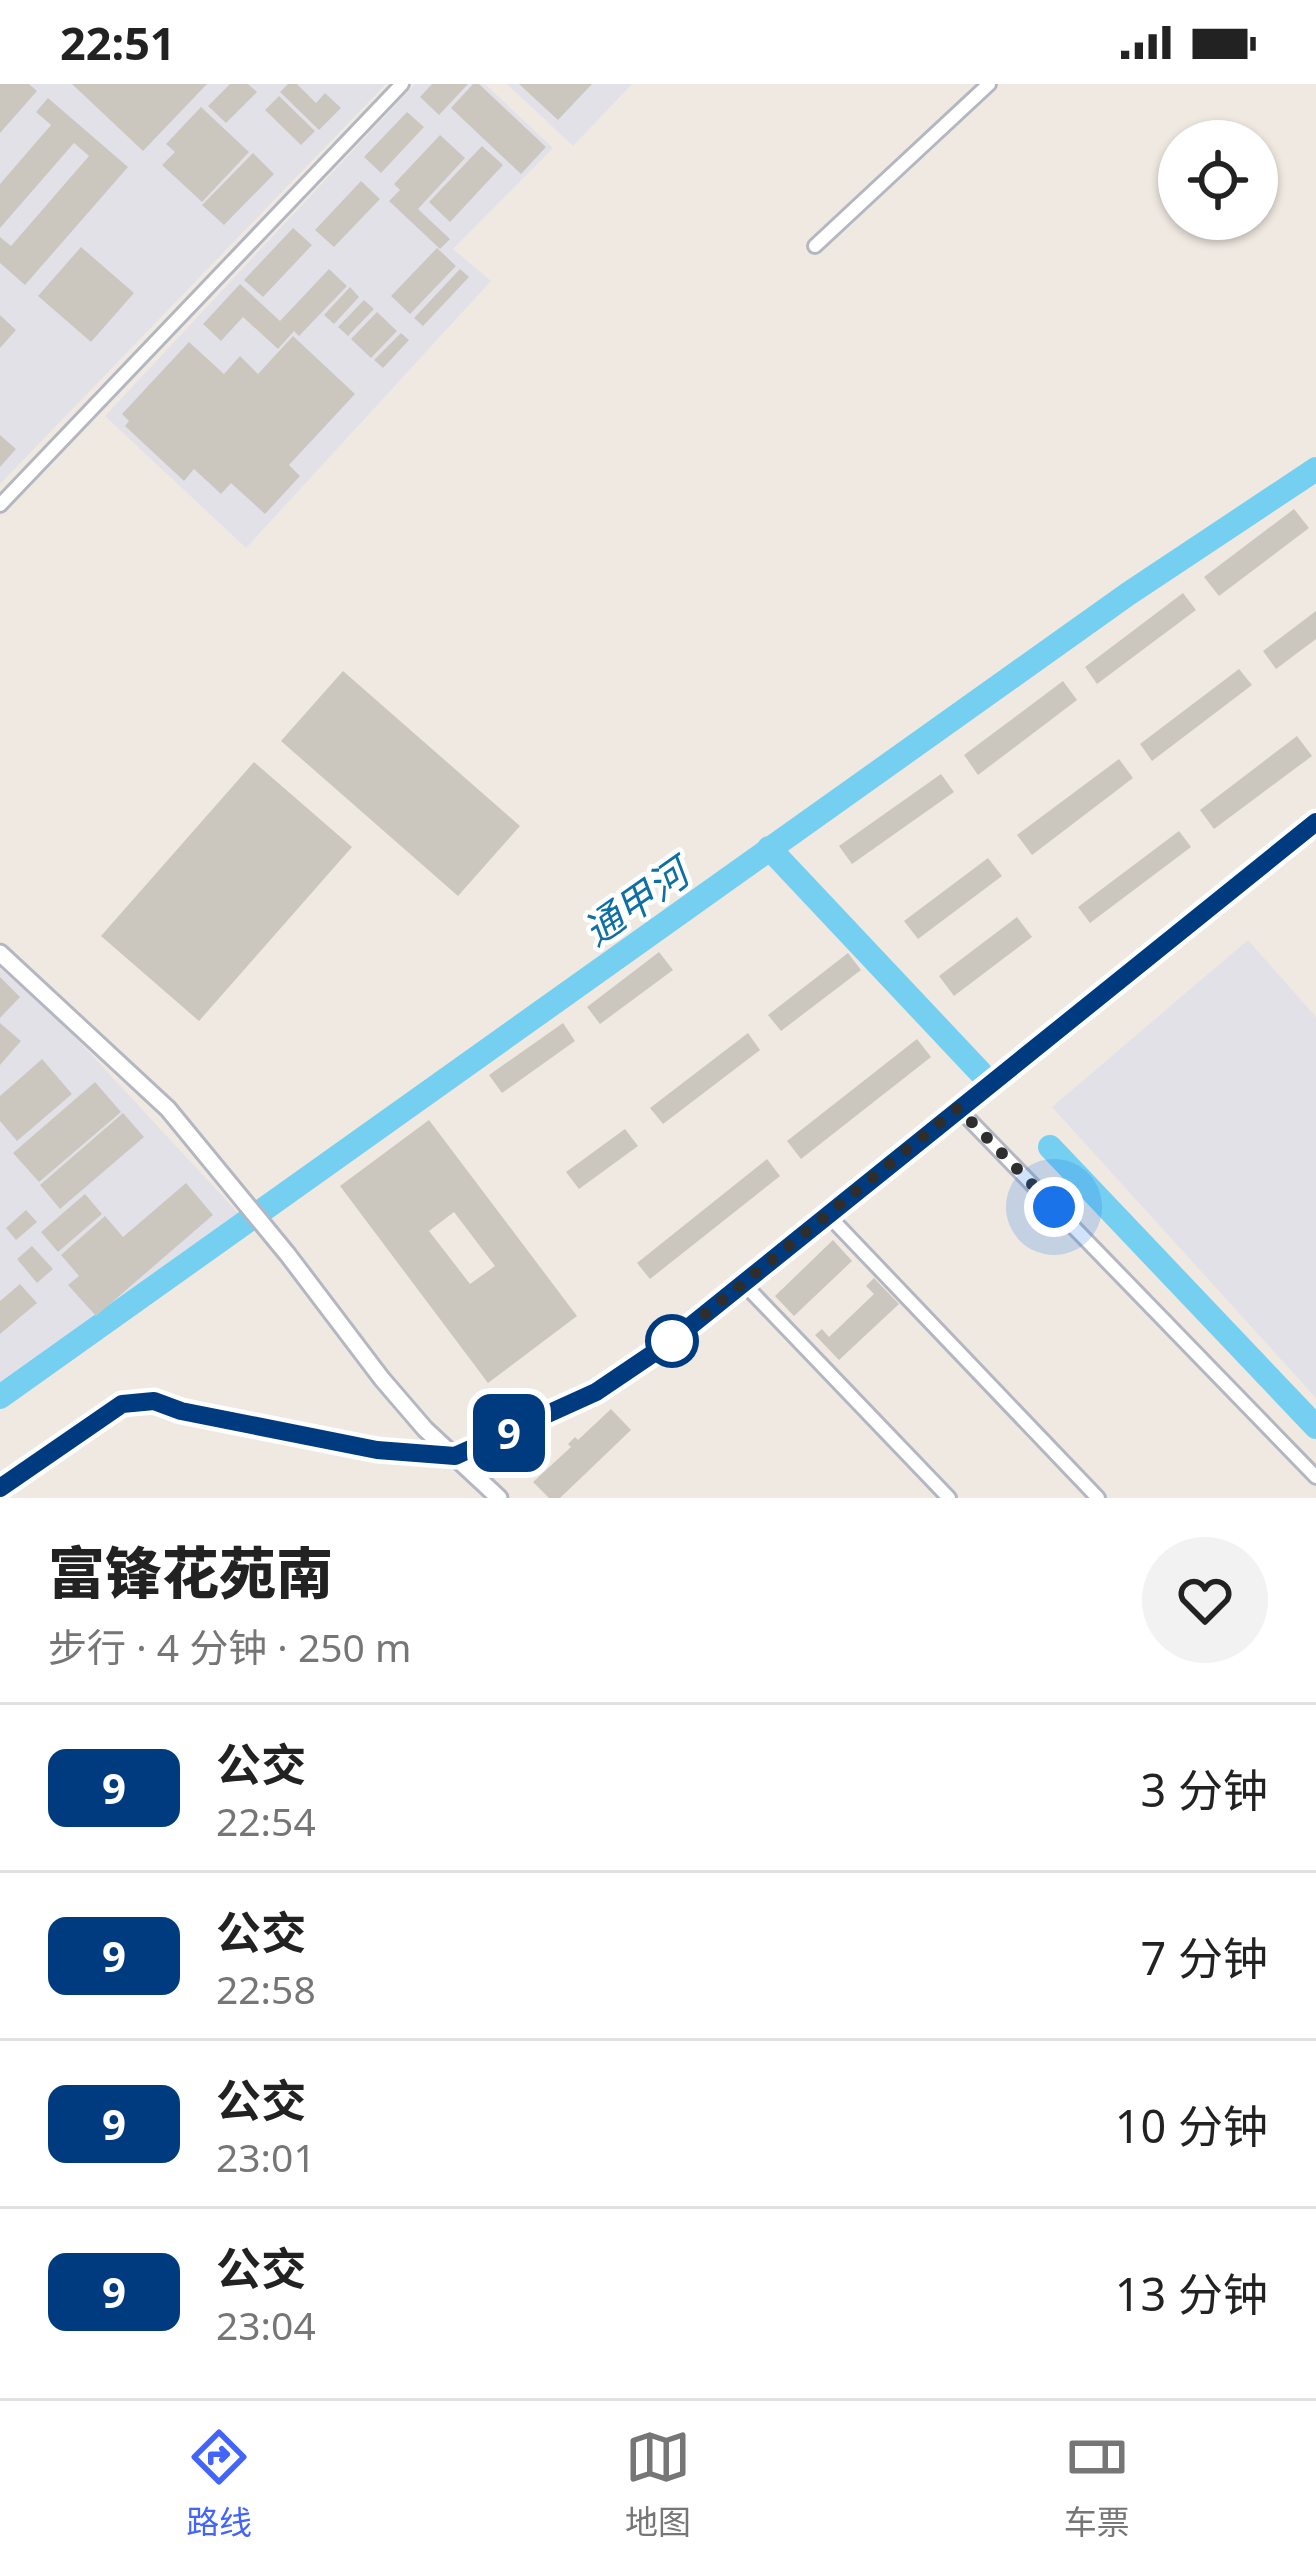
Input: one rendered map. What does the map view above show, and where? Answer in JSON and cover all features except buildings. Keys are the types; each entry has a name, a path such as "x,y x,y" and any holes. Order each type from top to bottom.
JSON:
{"street":[{"path":"0,505 402,84"},
{"path":"815,247 989,84"},
{"path":"0,1488 122,1404 154,1401 181,1411 377,1450 455,1456 596,1392 673,1340 1316,823"},
{"path":"0,953 168,1109 424,1429 499,1498"},
{"path":"958,1108 1316,1477"},
{"path":"827,1214 1098,1498"},
{"path":"743,1282 950,1498"}],"shaded area":[{"path":"0,84 386,84 0,484"},
{"path":"415,84 485,84 553,148 453,249 491,281 246,548 105,416"},
{"path":"507,84 632,84 573,146"},
{"path":"1248,940 1316,1017 1316,1398 1052,1107"},
{"path":"0,968 62,1023 240,1215 0,1390"}],"waterway":[{"name":"通甲河","path":"0,1397 1128,594 1316,469"},
{"path":"769,848 980,1072"},
{"path":"1050,1147 1316,1427"}],"bus line":[{"name":"9","path":"0,1488 122,1404 154,1401 181,1411 377,1450 455,1456 596,1392 673,1340 1316,822"}],"route":[{"path":"672,1341 958,1108 1054,1207"}]}
